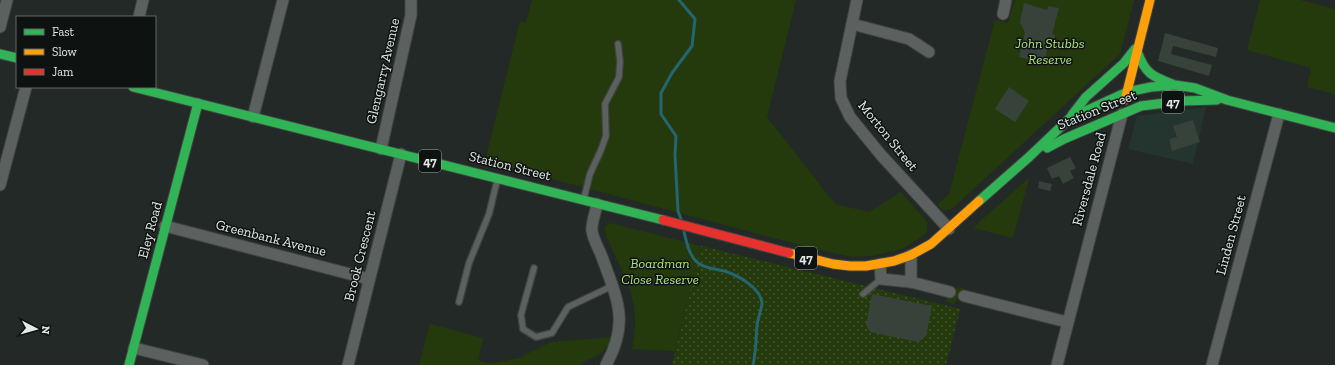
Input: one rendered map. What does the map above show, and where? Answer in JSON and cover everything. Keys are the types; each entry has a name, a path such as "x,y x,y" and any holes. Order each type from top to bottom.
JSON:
{"main road":[{"name":"Riversdale Road","path":"1122,114 1150,0"},
{"path":"1138,47 1143,68 1153,77 1175,85"},
{"path":"1070,118 1086,97 1124,63 1138,47"},
{"path":"0,54 16,58"},
{"name":"Station Street","path":"138,88 833,264 866,266 880,264 911,255 931,244 1029,157 1070,118 1127,92 1151,87 1175,85 1195,88 1213,93 1227,100 1335,128"},
{"name":"Station Street","path":"1029,157 1064,139 1142,106 1181,101 1227,100"},
{"name":"Eley Road","path":"129,365 198,103"}],"street":[{"path":"0,27 6,0"},
{"path":"139,16 143,0"},
{"path":"253,117 283,0"},
{"name":"Glengarry Avenue","path":"381,149 411,15 411,0"},
{"name":"Morton Street","path":"857,0 840,81 841,98 850,117 881,155 948,229"},
{"path":"1003,14 1006,0"},
{"path":"852,24 909,39 929,52"},
{"path":"0,185 26,88"},
{"name":"Riversdale Road","path":"1057,365 1122,114"},
{"name":"Linden Street","path":"1212,365 1279,114"},
{"name":"Brook Crescent","path":"348,365 401,154"},
{"path":"598,204 592,232 612,286 619,310 620,330 613,352 606,365"},
{"name":"Greenbank Avenue","path":"165,226 369,279"},
{"path":"911,255 911,282"},
{"path":"880,264 881,279 911,282 950,292"},
{"path":"964,296 1067,322"},
{"path":"134,348 203,365"}],"lane":[{"path":"583,200 590,174 606,136 605,104 619,77 620,61 618,44"},
{"path":"459,302 469,263 489,214 498,178"},
{"path":"534,268 521,315 523,329 536,337 552,333 568,307 612,286"},
{"path":"863,294 881,279"}],"shaded area":[{"path":"1206,107 1193,164 1128,149 1137,116"}],"green space":[{"path":"532,0 796,0 767,117 835,204 869,212 901,192 927,222 927,233 902,249 871,256 853,257 815,249 485,161 520,21 526,23"},
{"name":"John Stubbs Reserve","path":"1015,0 1134,0 1120,54 954,207 949,210 943,210 937,205 949,194 995,20 1008,23"},
{"path":"1260,0 1300,0 1335,9 1335,94 1307,87 1311,68 1247,50"},
{"path":"1029,178 1013,238 974,228 977,224"},
{"name":"Boardman Close Reserve","path":"610,223 701,246 675,351 632,349 635,331 633,301 624,275 605,233 605,226"},
{"path":"701,246 960,309 946,365 672,365"},
{"path":"958,287 965,289 954,304 945,301"},
{"path":"430,324 483,338 478,360 490,364 519,358 551,342 612,337 607,347 602,352 581,365 419,365"}],"building":[{"path":"1024,3 1047,10 1048,6 1059,8 1052,34 1055,35 1054,42 1049,41 1044,63 1019,57 1025,33 1020,22"},
{"path":"1165,33 1218,48 1216,57 1173,46 1171,54 1212,65 1209,76 1158,61"},
{"path":"1009,87 1029,101 1015,122 995,109"},
{"path":"1193,120 1200,142 1172,151 1169,139 1177,137 1173,126"},
{"path":"1070,157 1076,168 1070,171 1074,178 1063,184 1059,176 1052,179 1047,168"},
{"path":"1039,181 1052,184 1050,191 1038,188"},
{"path":"872,294 932,306 926,336 918,342 870,332 866,325"}],"waterway":[{"path":"679,0 695,19 692,46 672,73 661,93 661,114 676,136 675,155 678,211 681,219"},
{"path":"684,232 690,253 698,263 705,267 727,272 738,277 754,288 761,298 762,304 757,325 753,365"}],"traffic: fast":[{"path":"1072,115 1086,97 1124,63 1135,49"},
{"path":"1137,51 1143,64 1150,73 1159,79 1172,84"},
{"path":"0,54 16,58"},
{"path":"979,201 1070,118 1127,92 1151,87 1175,85 1195,88 1227,100 1335,128"},
{"path":"137,88 663,220"},
{"path":"1047,148 1064,139 1141,106 1181,101 1217,100"},
{"path":"129,365 198,103"}],"traffic: slow":[{"path":"1125,100 1150,0"},
{"path":"789,253 833,264 850,266 866,266 894,261 911,255 931,244 979,201"}],"traffic: jam":[{"path":"663,220 789,253"}]}
